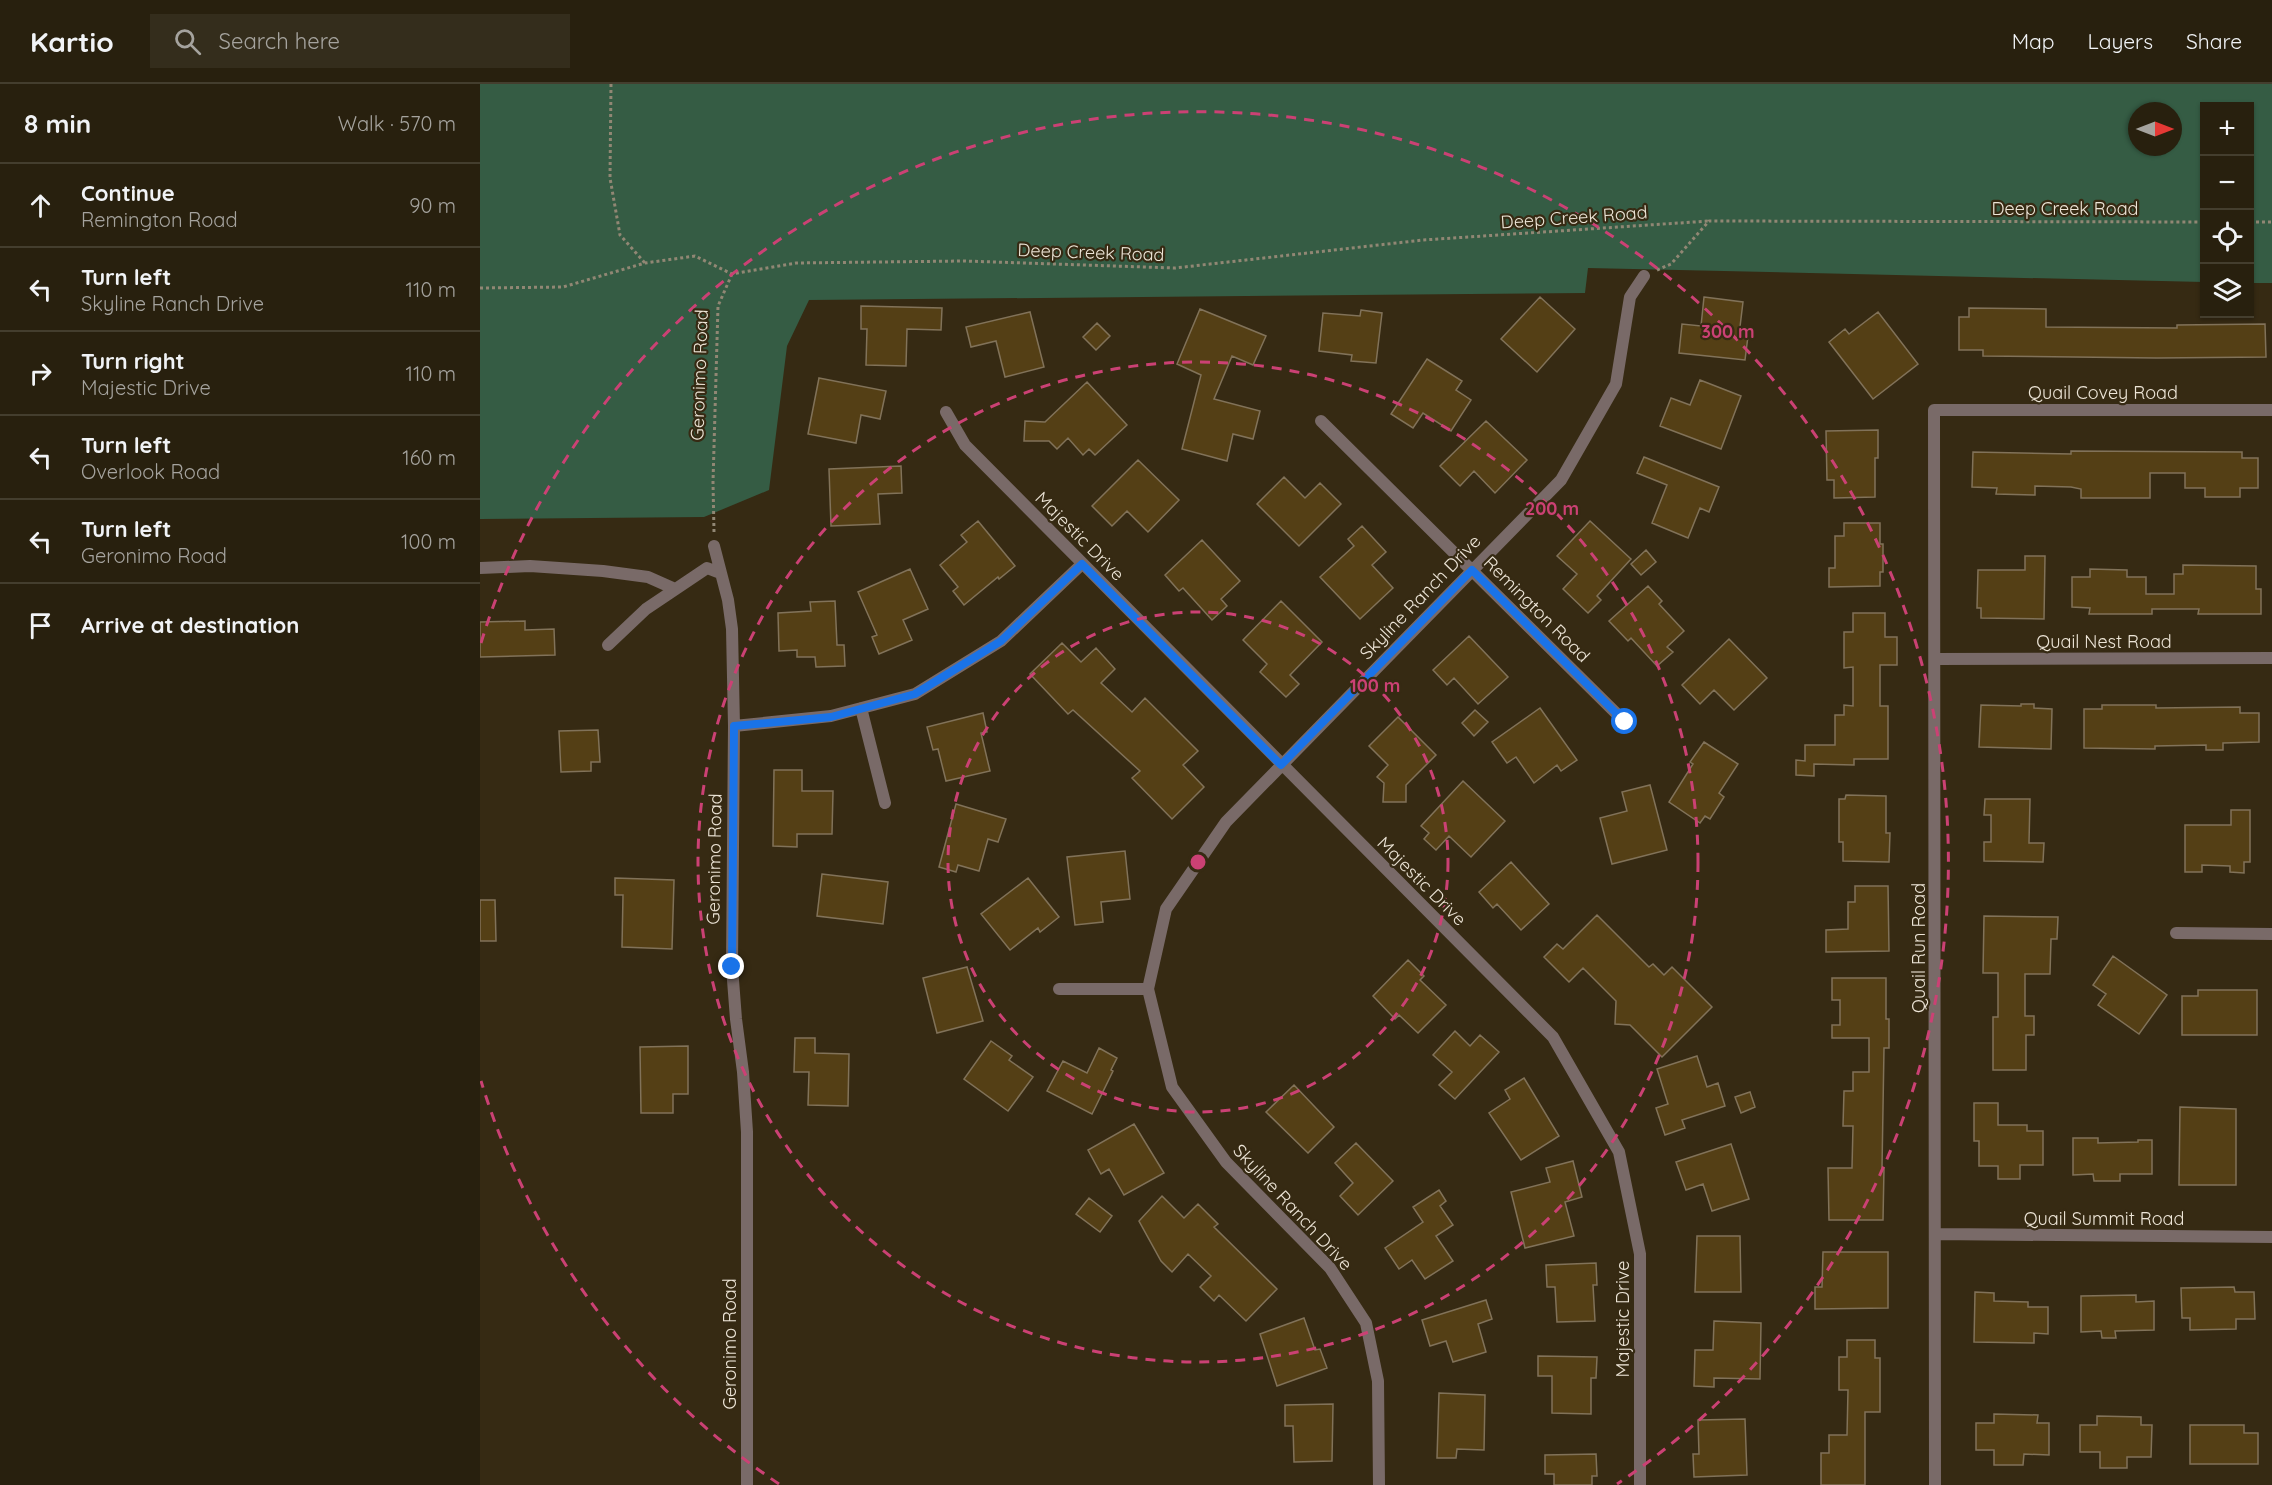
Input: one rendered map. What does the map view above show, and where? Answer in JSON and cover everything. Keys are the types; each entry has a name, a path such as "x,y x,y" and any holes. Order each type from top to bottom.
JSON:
{"street":[{"name":"Skyline Ranch Drive","path":"1379,1485 1378,1382 1366,1323 1330,1268 1226,1162 1172,1087 1148,988 1166,909 1226,822 1561,480 1616,384 1630,297 1644,276"},
{"name":"Quail Covey Road","path":"1934,410 2272,410"},
{"name":"Quail Run Road","path":"1934,410 1935,1485"},
{"name":"Majestic Drive","path":"946,412 965,445 1553,1037 1619,1152 1640,1254 1640,1485"},
{"name":"Remington Road","path":"1321,422 1625,722"},
{"name":"Geronimo Road","path":"714,546 728,600 732,629 734,726 732,967 747,1132 747,1485"},
{"path":"734,726 831,717 915,694 1001,641 1082,564"},
{"path":"480,568 530,566 603,571 648,578 675,589"},
{"path":"608,645 646,609 707,568 720,573"},
{"name":"Quail Nest Road","path":"1935,659 2272,658"},
{"path":"861,708 885,803"},
{"path":"2176,933 2272,934"},
{"path":"1059,989 1148,988"},
{"name":"Quail Summit Road","path":"1936,1234 2272,1237"}],"path":[{"path":"611,84 610,178 620,235 645,263"},
{"path":"1644,276 1671,264 1709,221"},
{"name":"Deep Creek Road","path":"732,274 796,263 964,261 1175,268 1423,240 1709,221 2200,222"},
{"path":"2254,222 2272,222"},
{"path":"480,288 564,287 645,263 695,256 732,274"},
{"name":"Geronimo Road","path":"714,546 713,482 718,306 732,274"}],"green space":[{"path":"480,84 2272,84 2272,283 2254,283 2254,102 2200,102 2200,282 1588,268 1585,293 809,300 787,346 769,490 704,517 480,519"}],"building":[{"path":"1540,297 1575,329 1537,372 1501,339"},
{"path":"1704,297 1743,302 1739,335 1748,336 1745,360 1679,353 1682,324 1701,326"},
{"path":"861,306 942,308 941,330 907,329 906,366 866,365 867,329 861,329"},
{"path":"1969,308 2046,309 2046,327 2177,328 2177,325 2265,324 2266,357 1983,356 1983,350 1959,350 1959,317 1969,317"},
{"path":"1200,309 1266,336 1253,365 1232,356 1214,399 1260,411 1253,439 1233,434 1227,461 1182,449 1201,375 1177,364"},
{"path":"1361,310 1382,313 1376,363 1351,361 1352,355 1319,351 1323,313 1360,316"},
{"path":"1030,312 1044,367 1005,377 996,341 971,347 966,327"},
{"path":"1878,312 1918,364 1873,399 1829,342 1845,329 1849,334"},
{"path":"1097,323 1110,336 1096,350 1083,337"},
{"path":"1427,359 1462,381 1456,390 1471,400 1451,431 1423,413 1413,428 1391,414"},
{"path":"819,378 886,391 880,419 861,415 856,443 808,434"},
{"path":"1700,380 1741,396 1721,449 1660,426 1671,398 1690,405"},
{"path":"1087,382 1127,425 1095,455 1089,449 1083,455 1068,438 1057,449 1049,441 1024,441 1025,421 1045,422"},
{"path":"1486,421 1527,460 1495,493 1474,471 1460,486 1440,466"},
{"path":"1878,430 1875,497 1834,498 1834,480 1827,480 1826,431"},
{"path":"2071,451 2242,452 2242,458 2258,458 2258,488 2240,488 2240,497 2205,497 2205,488 2185,488 2185,473 2150,473 2150,498 2081,498 2081,489 2071,487 2035,486 2035,495 1996,494 1997,488 1972,487 1973,452 2071,454"},
{"path":"1644,457 1719,487 1709,512 1700,508 1688,538 1652,523 1667,485 1637,473"},
{"path":"1138,460 1179,500 1148,532 1127,511 1112,526 1092,506"},
{"path":"901,466 902,493 878,494 880,524 831,526 829,469"},
{"path":"1284,477 1305,498 1320,483 1341,504 1299,546 1257,504"},
{"path":"978,521 1015,566 964,605 953,591 958,587 940,565 967,542 961,535"},
{"path":"1590,521 1631,559 1597,596 1601,600 1588,613 1563,589 1577,574 1557,556"},
{"path":"1844,523 1880,523 1883,572 1880,572 1880,586 1829,587 1829,568 1835,568 1835,536 1844,536"},
{"path":"1362,526 1386,552 1372,565 1393,588 1360,619 1320,577 1354,546 1348,539"},
{"path":"1202,540 1240,581 1221,599 1227,606 1212,620 1183,588 1179,591 1165,575"},
{"path":"1646,550 1656,562 1641,575 1631,564"},
{"path":"2025,556 2045,556 2044,619 1981,618 1981,608 1977,608 1978,570 2025,570"},
{"path":"2183,565 2256,566 2256,589 2261,589 2261,614 2198,614 2199,609 2152,609 2152,614 2089,614 2090,608 2072,607 2072,577 2090,577 2090,569 2127,570 2127,577 2146,577 2146,594 2174,594 2174,574 2183,574"},
{"path":"910,569 928,609 903,620 912,640 879,654 872,637 877,635 858,592"},
{"path":"1648,586 1662,601 1659,604 1684,631 1667,647 1673,652 1657,666 1631,638 1628,641 1609,621"},
{"path":"835,601 837,645 844,645 845,666 816,667 815,657 797,657 797,650 779,651 778,613 811,611 810,602"},
{"path":"1281,601 1322,642 1290,675 1299,684 1286,697 1260,672 1267,664 1243,640"},
{"path":"1853,613 1885,613 1885,637 1897,637 1897,665 1880,665 1880,706 1888,706 1888,759 1854,759 1854,765 1814,764 1814,776 1796,775 1796,760 1805,761 1805,745 1835,745 1835,715 1844,715 1844,705 1853,706 1853,667 1844,668 1844,632 1853,632"},
{"path":"525,621 525,630 554,629 555,655 480,657 480,622"},
{"path":"1469,636 1508,677 1478,704 1454,678 1447,685 1433,670"},
{"path":"1729,639 1767,678 1734,710 1714,690 1700,704 1682,685"},
{"path":"1062,643 1081,662 1096,648 1115,669 1101,683 1132,712 1145,698 1198,751 1183,765 1204,787 1172,819 1132,778 1140,771 1073,710 1068,714 1030,674"},
{"path":"2021,704 2034,704 2034,708 2052,709 2051,749 1979,747 1981,705 2021,706"},
{"path":"2102,705 2156,705 2156,708 2240,707 2240,713 2259,713 2259,742 2223,743 2223,750 2206,750 2206,745 2155,746 2155,749 2084,748 2084,709 2102,709"},
{"path":"1540,708 1577,760 1561,771 1557,765 1534,783 1516,757 1507,763 1492,742"},
{"path":"1475,710 1488,722 1474,736 1462,723"},
{"path":"983,713 987,732 981,733 990,771 946,781 938,749 933,750 927,727"},
{"path":"1398,717 1436,755 1406,785 1406,802 1383,802 1384,783 1377,777 1388,765 1369,746"},
{"path":"598,730 600,762 591,762 591,771 561,772 559,731"},
{"path":"1704,742 1738,764 1719,793 1724,797 1710,819 1705,816 1700,823 1669,802 1693,764 1690,762"},
{"path":"774,770 802,770 802,791 833,791 832,834 797,834 797,847 773,846"},
{"path":"1463,781 1505,821 1471,857 1449,836 1436,850 1424,839 1429,833 1421,826"},
{"path":"1650,785 1667,850 1612,864 1600,818 1627,811 1622,792"},
{"path":"1846,795 1886,796 1886,833 1890,833 1889,862 1843,861 1843,842 1839,842 1839,799 1845,799"},
{"path":"1985,799 2030,799 2029,843 2044,843 2043,862 1984,861 1984,842 1991,842 1991,815 1984,815"},
{"path":"956,804 1006,819 998,842 988,839 979,871 958,865 956,872 939,867"},
{"path":"2231,810 2250,810 2250,862 2244,862 2244,873 2230,872 2230,866 2202,865 2202,872 2185,872 2185,825 2231,825"},
{"path":"1125,851 1130,899 1101,902 1103,922 1075,925 1067,857"},
{"path":"1511,862 1549,904 1521,930 1497,904 1493,908 1479,892"},
{"path":"822,874 888,882 883,924 817,916"},
{"path":"615,878 674,880 672,949 622,947 623,895 615,895"},
{"path":"1028,878 1059,917 1040,932 1038,928 1010,950 981,914"},
{"path":"1855,886 1888,886 1889,951 1826,952 1826,930 1848,929 1848,902 1855,902"},
{"path":"480,900 495,900 496,941 480,941"},
{"path":"1597,915 1649,967 1653,964 1664,975 1672,967 1712,1007 1662,1057 1630,1025 1615,1024 1616,1001 1583,968 1569,982 1544,957 1557,944 1563,949"},
{"path":"1984,916 2058,917 2057,939 2051,939 2050,974 2025,974 2025,1016 2034,1016 2034,1035 2026,1035 2026,1070 1993,1070 1993,1017 1998,1017 1998,973 1983,973"},
{"path":"2113,956 2167,995 2139,1034 2098,1005 2106,994 2093,985"},
{"path":"1408,960 1424,976 1420,980 1446,1005 1418,1033 1399,1015 1395,1019 1373,996"},
{"path":"967,967 983,1021 937,1033 923,978"},
{"path":"1832,978 1886,978 1889,1048 1884,1048 1883,1220 1829,1220 1828,1168 1852,1168 1853,1126 1843,1126 1844,1091 1853,1091 1853,1072 1869,1072 1869,1038 1832,1038 1832,1025 1840,1025 1840,1000 1832,1000"},
{"path":"2198,990 2257,990 2257,1035 2182,1035 2182,996 2198,996"},
{"path":"1455,1031 1470,1046 1480,1035 1499,1052 1455,1099 1439,1085 1452,1072 1433,1055"},
{"path":"795,1038 815,1038 815,1053 849,1054 848,1106 808,1105 809,1072 794,1072"},
{"path":"991,1041 1012,1056 1009,1060 1033,1077 1008,1111 964,1079"},
{"path":"688,1046 688,1094 673,1094 673,1113 641,1113 640,1047"},
{"path":"1099,1048 1117,1058 1092,1114 1047,1091 1063,1061 1087,1073"},
{"path":"1697,1056 1707,1087 1718,1083 1725,1106 1682,1120 1685,1128 1665,1135 1656,1108 1668,1104 1657,1069"},
{"path":"1524,1078 1559,1136 1521,1160 1489,1113 1510,1099 1505,1090"},
{"path":"1294,1085 1334,1127 1308,1153 1266,1112"},
{"path":"1750,1092 1755,1107 1741,1113 1735,1097"},
{"path":"1974,1103 1998,1103 1998,1125 2027,1125 2027,1131 2043,1131 2043,1165 2020,1165 2020,1179 1998,1179 1998,1166 1979,1166 1979,1141 1974,1141"},
{"path":"2180,1107 2236,1109 2236,1185 2179,1185"},
{"path":"1134,1124 1164,1173 1124,1195 1109,1169 1101,1174 1088,1150"},
{"path":"2073,1138 2098,1138 2098,1143 2152,1140 2152,1174 2120,1174 2120,1181 2094,1181 2093,1174 2073,1175"},
{"path":"1356,1143 1393,1181 1358,1215 1340,1196 1353,1183 1335,1163"},
{"path":"1731,1144 1749,1199 1712,1211 1703,1184 1686,1190 1676,1162"},
{"path":"1573,1161 1582,1197 1565,1202 1574,1236 1525,1248 1511,1192 1550,1182 1546,1168"},
{"path":"1439,1190 1446,1201 1440,1206 1453,1225 1436,1236 1453,1261 1425,1279 1412,1260 1399,1269 1385,1248 1423,1222 1413,1207"},
{"path":"1162,1196 1184,1218 1198,1204 1218,1224 1214,1227 1277,1289 1246,1321 1219,1295 1214,1301 1200,1287 1211,1276 1188,1254 1172,1272 1161,1261 1139,1221"},
{"path":"1089,1198 1112,1216 1100,1232 1076,1214"},
{"path":"1697,1236 1740,1236 1741,1292 1695,1292"},
{"path":"1823,1252 1888,1252 1888,1308 1815,1309 1815,1287 1822,1287"},
{"path":"1596,1263 1597,1285 1593,1285 1595,1321 1557,1322 1555,1287 1547,1287 1546,1265"},
{"path":"2234,1287 2235,1292 2254,1292 2255,1319 2236,1319 2236,1329 2190,1330 2190,1318 2182,1318 2181,1288"},
{"path":"1975,1292 1994,1293 1994,1301 2028,1302 2028,1307 2048,1307 2048,1334 2034,1333 2034,1343 1974,1342"},
{"path":"2136,1295 2136,1302 2154,1301 2154,1330 2115,1331 2116,1338 2102,1338 2101,1331 2081,1332 2081,1296"},
{"path":"1486,1300 1492,1319 1478,1324 1486,1352 1453,1362 1446,1341 1430,1346 1422,1320"},
{"path":"1304,1318 1315,1350 1320,1349 1327,1368 1277,1386 1260,1334"},
{"path":"1714,1321 1761,1323 1760,1379 1714,1378 1714,1387 1694,1386 1695,1350 1713,1350"},
{"path":"1847,1340 1875,1340 1875,1358 1880,1358 1880,1412 1865,1412 1865,1485 1821,1485 1821,1453 1829,1453 1829,1435 1847,1435 1848,1390 1839,1390 1839,1357 1847,1357"},
{"path":"1538,1356 1597,1357 1596,1378 1591,1378 1591,1414 1552,1413 1552,1376 1538,1376"},
{"path":"1439,1393 1485,1395 1484,1450 1457,1449 1456,1458 1437,1458"},
{"path":"1333,1404 1332,1461 1294,1462 1293,1426 1285,1426 1285,1405"},
{"path":"1994,1414 2038,1415 2037,1423 2049,1423 2049,1455 2024,1454 2023,1465 1994,1465 1994,1450 1976,1450 1976,1423 1994,1423"},
{"path":"2097,1416 2141,1417 2141,1425 2152,1425 2151,1457 2127,1457 2127,1468 2100,1468 2100,1452 2080,1452 2080,1425 2097,1425"},
{"path":"1745,1419 1747,1475 1694,1477 1693,1454 1699,1454 1698,1420"},
{"path":"2190,1425 2244,1425 2244,1433 2258,1433 2258,1464 2190,1464"},
{"path":"1596,1454 1597,1476 1592,1476 1592,1485 1554,1485 1554,1474 1545,1474 1545,1455"}],"route":[{"path":"732,967 734,726 831,717 915,694 1001,641 1082,564 1281,765 1472,570 1625,722"}]}
